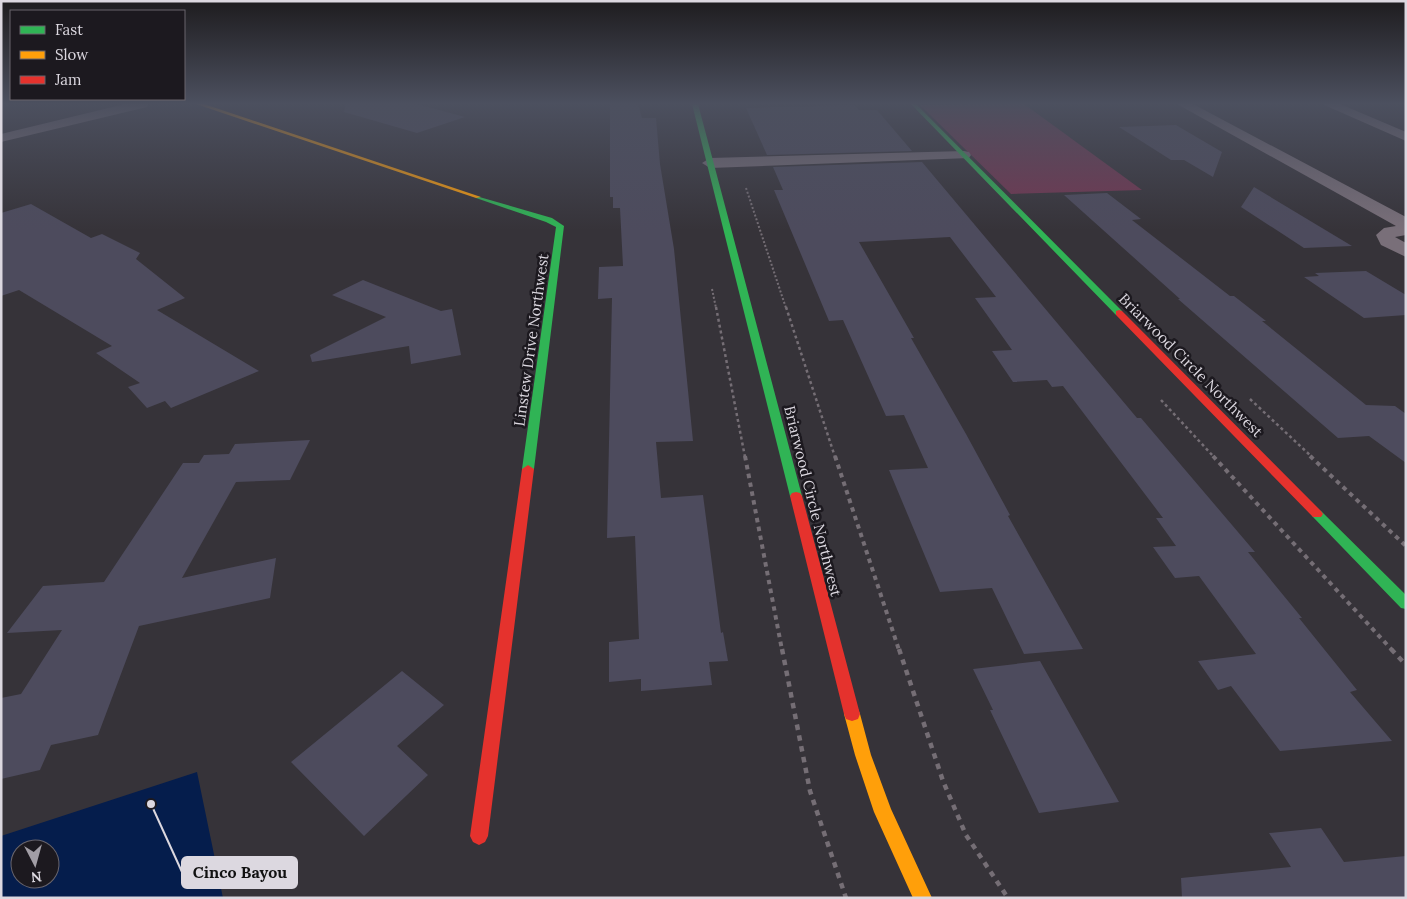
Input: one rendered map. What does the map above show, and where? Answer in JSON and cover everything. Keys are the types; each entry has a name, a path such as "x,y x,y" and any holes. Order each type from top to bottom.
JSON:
{"street":[{"name":"Linstew Drive Northwest","path":"325,146 548,220 560,226 479,836"},
{"name":"Briarwood Circle Northwest","path":"706,146 863,755 883,812 923,898"},
{"name":"Briarwood Circle Northwest","path":"955,146 1406,604"},
{"path":"1261,146 1406,224"},
{"path":"710,163 964,155"},
{"path":"1406,230 1390,232 1385,235 1388,241 1406,251"}],"path":[{"path":"737,162 943,781 966,836 1008,898"},
{"path":"710,280 810,791 846,898"}],"shaded area":[{"path":"962,146 1082,146 1142,190 1011,194"}],"water":[{"path":"197,772 223,898 1,898 1,836"}],"building":[{"path":"610,146 658,146 674,249 693,441 656,442 661,498 703,495 721,633 723,632 728,661 709,662 712,685 641,691 641,679 609,682 609,642 639,639 635,536 607,538 612,298 598,299 599,267 623,266 620,208 613,208 613,197 610,197"},
{"path":"763,146 908,146 912,151 767,155"},
{"path":"1149,146 1212,146 1222,152 1213,177 1184,160 1171,160"},
{"path":"922,162 1137,418 1141,418 1255,552 1248,552 1357,690 1350,692 1392,741 1280,751 1231,686 1218,690 1198,661 1256,654 1199,576 1175,578 1153,547 1176,546 1156,518 1163,518 1063,386 1052,387 1047,380 1013,382 992,351 1012,350 975,298 996,297 950,237 859,242 914,338 911,338 966,434 1010,515 1008,516 1083,649 1024,654 992,588 940,592 889,470 928,468 904,415 886,416 843,320 829,321 774,190 783,190 773,167"},
{"path":"1254,187 1352,246 1304,248 1241,207"},
{"path":"1107,193 1141,219 1132,220 1230,296 1234,296 1266,321 1262,321 1366,405 1395,406 1406,414 1406,463 1369,436 1338,438 1178,299 1180,299 1064,195"},
{"path":"31,204 91,238 102,234 140,253 136,259 185,298 157,310 259,371 171,408 165,401 147,408 128,387 140,383 96,353 112,346 19,290 1,296 1,213"},
{"path":"1366,271 1406,295 1406,315 1364,318 1304,277 1319,276 1315,273"},
{"path":"363,280 441,311 452,309 461,355 411,364 409,346 312,362 310,355 386,317 332,295"},
{"path":"310,440 290,480 236,482 182,578 276,558 270,598 139,626 98,735 51,745 40,770 1,779 1,698 21,694 62,630 7,633 43,586 104,582 183,463 199,463 204,455 229,454 235,444"},
{"path":"1040,661 1119,802 1039,813 990,710 993,710 973,669"},
{"path":"402,671 444,705 397,746 428,775 364,836 291,762"},
{"path":"1321,828 1344,862 1406,856 1406,898 1182,898 1181,878 1291,867 1269,833"}],"traffic: fast":[{"path":"706,146 796,496"},
{"path":"954,146 1119,313"},
{"path":"478,197 549,220 560,226 528,469"},
{"path":"1317,514 1406,604"}],"traffic: slow":[{"path":"324,146 478,197"},
{"path":"852,714 863,755 883,812 923,898"}],"traffic: jam":[{"path":"1119,313 1317,514"},
{"path":"479,836 528,469"},
{"path":"796,496 852,714"}],"place":[{"name":"Cinco Bayou","path":"151,804"}]}
